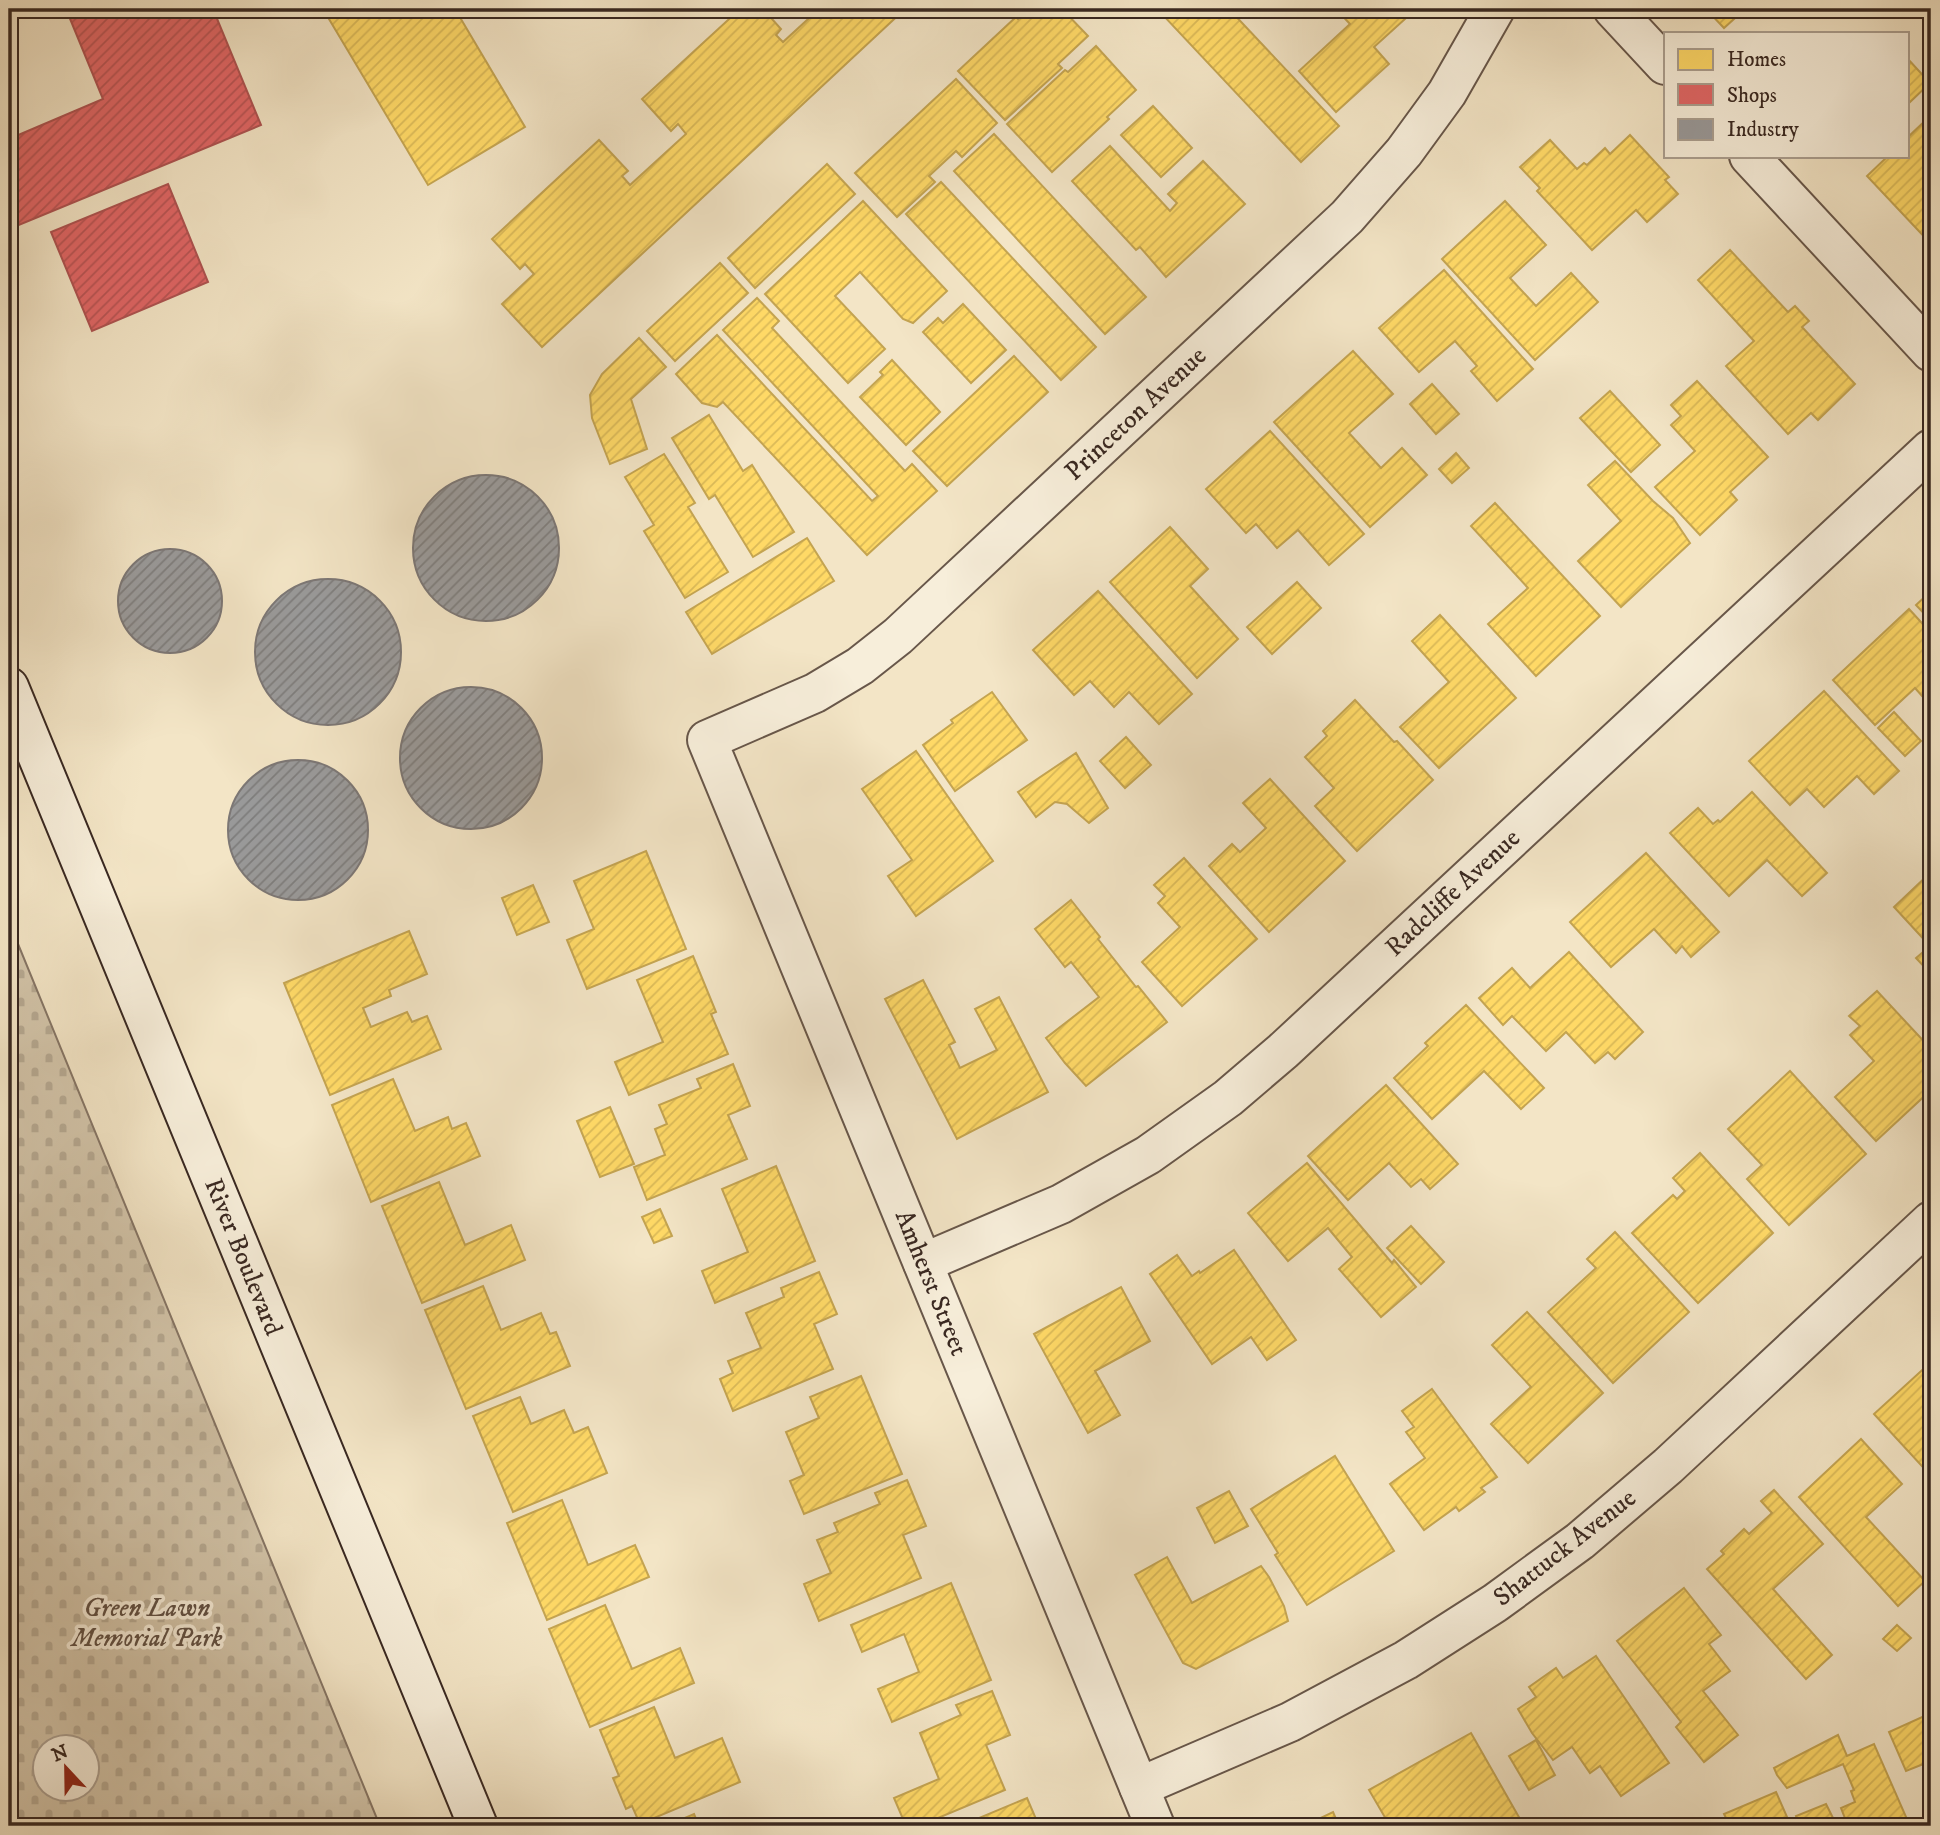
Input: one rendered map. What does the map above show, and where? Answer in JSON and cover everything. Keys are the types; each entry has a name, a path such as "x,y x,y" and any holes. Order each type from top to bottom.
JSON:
{"street":[{"name":"Princeton Avenue","path":"707,740 815,693 860,666 898,636 1347,217 1404,152 1447,93 1494,9"},
{"path":"1613,9 1664,64"},
{"path":"1751,158 1931,352"},
{"name":"Radcliffe Avenue","path":"923,1263 1061,1204 1148,1155 1228,1098 1293,1041 1931,449"},
{"name":"River Boulevard","path":"9,687 478,1826"},
{"name":"Amherst Street","path":"707,740 1156,1826"},
{"name":"Shattuck Avenue","path":"1139,1787 1290,1722 1406,1660 1495,1603 1580,1541 1668,1466 1931,1221"}],"green space":[{"name":"Green Lawn Memorial Park","path":"9,922 380,1826 9,1826"}],"building: Homes":[{"path":"323,9 455,9 525,127 428,185"},
{"path":"740,9 763,9 781,29 776,35 783,42 819,9 905,9 542,347 502,304 534,274 525,264 520,269 492,239 599,140 628,171 622,176 630,185 686,134 678,124 671,131 642,99"},
{"path":"1029,9 1062,9 1088,36 1058,64 1062,68 1005,120 958,71 1016,17 1018,19"},
{"path":"1164,9 1229,9 1339,126 1301,162 1160,12"},
{"path":"1336,9 1416,9 1374,47 1389,64 1336,112 1299,71 1350,24"},
{"path":"1706,9 1745,9 1724,28"},
{"path":"1096,46 1136,90 1052,172 1007,124 1065,70 1068,72"},
{"path":"1909,60 1930,83 1909,101"},
{"path":"956,79 997,123 962,157 956,151 929,176 935,182 897,217 855,173"},
{"path":"1153,106 1192,148 1161,177 1121,135"},
{"path":"1927,119 1931,124 1931,244 1867,176 1886,158 1909,158 1909,136"},
{"path":"994,134 1146,297 1105,334 954,171"},
{"path":"1630,135 1669,177 1665,180 1678,194 1647,222 1636,210 1592,250 1537,191 1540,188 1520,167 1550,140 1577,169 1584,163 1587,165 1605,148 1610,154"},
{"path":"1110,146 1170,211 1177,203 1168,194 1203,161 1245,204 1166,277 1140,247 1136,250 1072,181"},
{"path":"827,164 855,194 755,288 728,258"},
{"path":"941,182 1096,347 1061,380 906,214"},
{"path":"863,201 947,291 913,323 903,319 860,272 835,296 885,349 848,383 765,294"},
{"path":"1505,201 1546,245 1510,278 1536,306 1571,273 1598,302 1535,360 1442,259"},
{"path":"1730,250 1788,312 1795,306 1809,321 1802,327 1855,384 1818,420 1811,413 1788,434 1726,366 1754,341 1698,280"},
{"path":"720,263 748,293 675,361 647,331"},
{"path":"1444,270 1533,369 1497,401 1471,371 1477,366 1455,341 1419,372 1379,328"},
{"path":"757,298 779,321 772,328 905,471 912,464 937,491 867,555 723,402 717,407 702,403 676,374 717,335 872,501 878,496 723,330"},
{"path":"963,304 1006,350 971,383 923,332 938,318 943,323"},
{"path":"639,338 666,367 631,399 647,449 610,464 592,418 590,395 602,374"},
{"path":"1353,351 1393,394 1349,433 1381,468 1402,448 1427,475 1370,527 1274,422"},
{"path":"1014,356 1048,392 947,486 913,451"},
{"path":"892,360 940,412 906,445 860,397 883,375 880,372"},
{"path":"1697,381 1768,457 1730,492 1737,500 1700,535 1655,487 1695,451 1671,425 1681,416 1671,405"},
{"path":"1432,384 1459,414 1436,434 1410,404"},
{"path":"1610,391 1660,445 1631,472 1580,418"},
{"path":"709,415 743,471 752,465 794,532 753,557 715,495 709,499 672,438"},
{"path":"1270,431 1364,534 1329,565 1298,530 1277,548 1256,524 1246,533 1206,489"},
{"path":"1456,453 1469,468 1452,483 1439,469"},
{"path":"664,454 695,503 688,507 728,572 685,598 644,531 654,525 625,477"},
{"path":"1615,461 1673,518 1690,543 1621,607 1578,561 1621,521 1588,485"},
{"path":"1495,503 1600,616 1536,676 1488,624 1528,588 1471,526"},
{"path":"1170,527 1208,569 1190,586 1238,639 1197,678 1110,582"},
{"path":"807,538 834,581 712,654 686,612"},
{"path":"1297,582 1321,608 1272,654 1247,627"},
{"path":"1098,591 1192,694 1159,724 1129,692 1114,707 1090,681 1074,695 1033,650"},
{"path":"1931,591 1931,621 1916,605"},
{"path":"1909,609 1931,633 1931,706 1915,688 1875,725 1833,680"},
{"path":"1440,615 1516,698 1439,768 1400,727 1449,682 1412,641"},
{"path":"1824,691 1899,771 1874,794 1857,776 1824,807 1807,789 1790,805 1749,761"},
{"path":"992,692 1027,740 955,791 923,745 953,723 951,720"},
{"path":"1355,700 1433,780 1357,851 1315,806 1334,788 1305,757 1327,736 1323,731"},
{"path":"1894,712 1921,741 1905,756 1878,728"},
{"path":"1126,737 1151,765 1125,788 1100,761"},
{"path":"916,751 993,861 916,916 888,876 912,860 862,789"},
{"path":"1076,753 1108,808 1089,823 1067,804 1055,802 1036,817 1018,792"},
{"path":"1270,779 1345,861 1269,932 1209,866 1232,844 1240,852 1266,828 1243,803"},
{"path":"1752,792 1827,873 1802,896 1767,860 1729,896 1670,833 1698,808 1713,824 1718,820 1720,822"},
{"path":"646,851 686,949 587,989 567,940 594,929 574,881"},
{"path":"1646,853 1719,932 1691,957 1682,946 1676,953 1654,929 1611,967 1570,922"},
{"path":"1184,858 1257,939 1182,1006 1142,962 1180,927 1158,903 1165,896 1154,885"},
{"path":"1929,874 1931,974 1916,958 1930,946 1894,907"},
{"path":"533,885 549,922 517,935 502,898"},
{"path":"1071,900 1100,937 1098,939 1167,1022 1086,1086 1046,1038 1099,997 1071,962 1065,967 1035,929"},
{"path":"409,931 427,974 389,990 391,996 363,1008 371,1027 407,1012 412,1022 427,1016 441,1049 330,1095 284,983"},
{"path":"1569,952 1643,1032 1615,1059 1608,1052 1595,1063 1566,1032 1546,1051 1512,1016 1503,1025 1479,998 1512,968 1530,988"},
{"path":"693,956 716,1012 711,1014 728,1054 629,1095 615,1062 663,1042 637,980"},
{"path":"923,980 955,1042 949,1045 960,1068 997,1050 975,1009 999,997 1048,1092 957,1139 885,999"},
{"path":"1877,991 1931,1049 1931,1090 1876,1141 1835,1097 1874,1061 1850,1035 1860,1026 1849,1016"},
{"path":"1466,1005 1544,1088 1521,1109 1484,1071 1432,1119 1394,1078 1428,1046 1425,1043"},
{"path":"733,1064 750,1106 728,1115 747,1159 647,1200 634,1167 665,1155 655,1129 667,1124 659,1105 701,1088 697,1079"},
{"path":"1790,1071 1866,1154 1789,1225 1747,1179 1762,1165 1728,1129"},
{"path":"393,1079 415,1131 448,1117 452,1129 466,1123 480,1156 371,1202 332,1105"},
{"path":"1386,1085 1458,1164 1430,1189 1421,1179 1411,1187 1389,1163 1348,1200 1308,1156"},
{"path":"610,1107 634,1164 600,1177 577,1121"},
{"path":"1700,1153 1773,1233 1698,1303 1632,1233 1673,1195 1677,1199 1685,1191 1673,1178"},
{"path":"1307,1163 1392,1263 1394,1260 1416,1287 1381,1317 1339,1269 1352,1257 1328,1228 1288,1261 1248,1213"},
{"path":"776,1166 815,1261 715,1303 702,1271 748,1252 722,1189"},
{"path":"439,1182 465,1245 511,1225 525,1260 422,1303 382,1206"},
{"path":"660,1209 672,1236 654,1243 642,1217"},
{"path":"1411,1226 1444,1262 1421,1284 1387,1248"},
{"path":"1615,1232 1689,1312 1613,1383 1548,1312 1596,1268 1587,1259"},
{"path":"1234,1250 1296,1340 1267,1360 1251,1337 1212,1364 1150,1274 1177,1255 1192,1276"},
{"path":"819,1272 837,1314 814,1324 833,1369 733,1411 720,1379 733,1373 728,1361 761,1348 746,1313 784,1297 781,1288"},
{"path":"483,1286 501,1330 541,1313 550,1334 556,1332 570,1366 466,1409 425,1310"},
{"path":"1121,1287 1150,1341 1095,1371 1120,1415 1088,1433 1034,1334"},
{"path":"1527,1312 1603,1393 1528,1463 1491,1424 1531,1387 1492,1345"},
{"path":"1931,1362 1931,1476 1874,1414"},
{"path":"861,1376 902,1474 804,1514 790,1481 804,1475 786,1432 819,1418 810,1397"},
{"path":"1432,1389 1497,1477 1481,1488 1485,1492 1459,1511 1456,1507 1424,1530 1390,1484 1425,1458 1406,1432 1414,1427 1402,1411"},
{"path":"520,1397 531,1424 564,1410 574,1433 588,1427 607,1473 513,1512 473,1416"},
{"path":"1861,1439 1902,1484 1866,1517 1925,1581 1898,1606 1799,1497"},
{"path":"1335,1456 1394,1551 1307,1605 1275,1555 1278,1553 1251,1509"},
{"path":"907,1480 926,1526 903,1535 921,1578 819,1621 804,1584 831,1573 817,1540 838,1532 834,1523 880,1504 875,1493"},
{"path":"1774,1490 1823,1544 1773,1589 1832,1655 1806,1679 1707,1569 1724,1554 1721,1551 1744,1529 1749,1534 1772,1513 1761,1501"},
{"path":"1229,1491 1248,1526 1215,1543 1197,1508"},
{"path":"562,1500 588,1565 635,1545 649,1577 547,1620 507,1523"},
{"path":"1167,1557 1192,1603 1261,1566 1284,1606 1288,1621 1196,1669 1183,1663 1135,1575"},
{"path":"951,1583 991,1680 892,1722 878,1689 919,1672 904,1634 862,1652 851,1625"},
{"path":"1684,1588 1721,1635 1709,1644 1730,1671 1703,1691 1738,1735 1704,1762 1676,1727 1681,1722 1617,1641"},
{"path":"605,1605 632,1669 680,1648 694,1683 590,1727 549,1629"},
{"path":"1897,1625 1911,1638 1897,1651 1883,1639"},
{"path":"1596,1656 1669,1763 1621,1796 1600,1766 1590,1773 1572,1747 1553,1760 1518,1709 1536,1697 1529,1687 1556,1668 1563,1678"},
{"path":"992,1691 1010,1735 986,1745 1005,1790 919,1826 906,1826 894,1798 939,1779 920,1733 961,1715 956,1705"},
{"path":"654,1707 675,1758 722,1738 740,1782 640,1824 632,1806 626,1809 613,1778 619,1776 600,1730"},
{"path":"1931,1713 1931,1761 1906,1771 1889,1732"},
{"path":"1471,1733 1524,1826 1452,1826 1448,1820 1436,1826 1390,1826 1369,1790"},
{"path":"1838,1735 1847,1756 1874,1744 1910,1826 1848,1826 1841,1808 1855,1802 1851,1791 1854,1790 1843,1764 1787,1788 1777,1775 1774,1768"},
{"path":"1536,1740 1555,1775 1529,1790 1509,1756"},
{"path":"1776,1792 1791,1826 1730,1826 1724,1814"},
{"path":"1027,1798 1039,1826 982,1826 979,1818"},
{"path":"1826,1804 1834,1820 1817,1826 1800,1826 1796,1816"},
{"path":"1333,1812 1339,1826 1304,1826"},
{"path":"694,1814 699,1826 666,1826"}],"building: Shops":[{"path":"66,9 213,9 261,125 9,229 9,139 103,99"},
{"path":"168,184 208,282 92,331 51,232"}],"building: Industry":[{"path":"486,475 514,481 537,497 553,520 559,548 553,576 537,599 514,615 486,621 458,615 435,599 419,576 413,548 419,520 435,497 458,481"},
{"path":"170,549 190,553 207,564 218,581 222,601 218,621 207,638 190,649 170,653 150,649 133,638 122,621 118,601 122,581 133,564 150,553"},
{"path":"328,579 356,584 380,600 396,624 401,652 396,680 380,704 356,720 328,725 300,720 276,704 260,680 255,652 260,624 276,600 300,584"},
{"path":"471,687 498,692 521,708 537,731 542,758 537,785 521,808 498,824 471,829 444,824 421,808 405,785 400,758 405,731 421,708 444,692"},
{"path":"298,760 325,765 348,780 363,803 368,830 363,857 348,880 325,895 298,900 271,895 248,880 233,857 228,830 233,803 248,780 271,765"}]}
